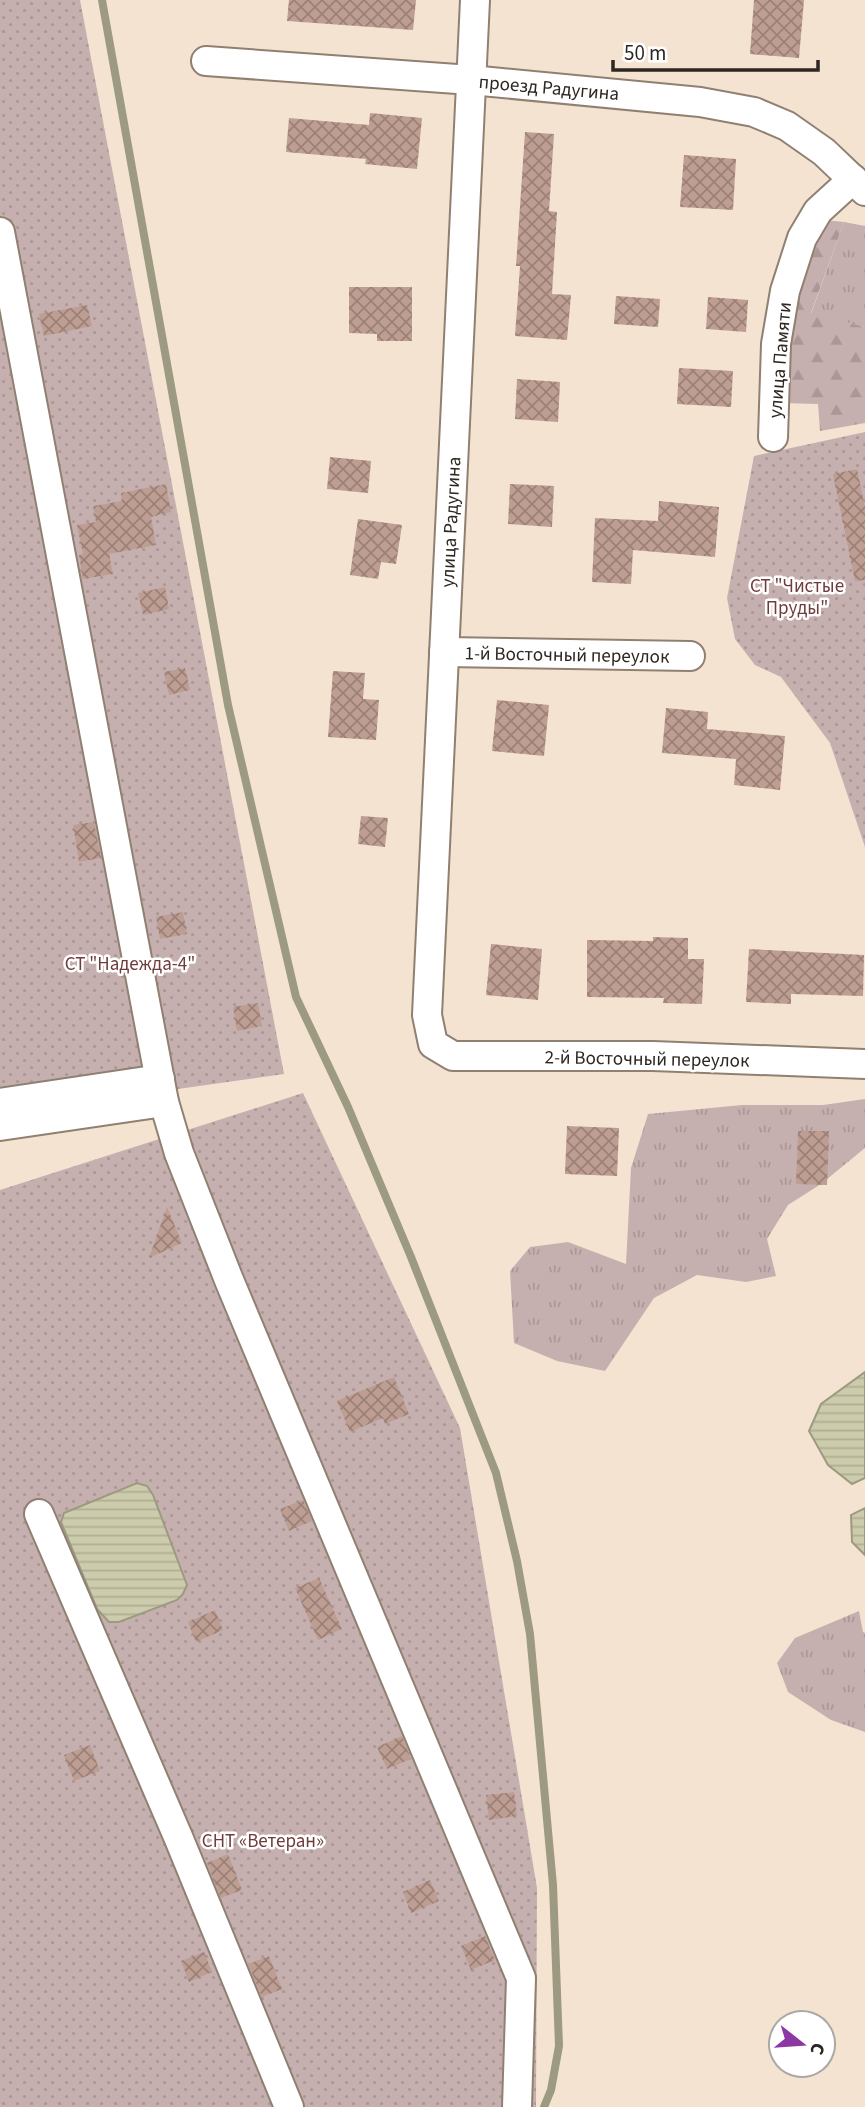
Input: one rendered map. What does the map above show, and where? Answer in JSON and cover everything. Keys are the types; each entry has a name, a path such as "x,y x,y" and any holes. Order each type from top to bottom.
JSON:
{"street":[{"name":"улица Радугина","path":"433,1044 427,1015 475,0"},
{"name":"проезд Радугина","path":"206,61 471,80 700,102 754,111 786,126 824,152 859,185"},
{"name":"улица Памяти","path":"773,437 776,344 785,291 803,238 818,211 859,185"},
{"path":"0,232 162,1091 179,1153 229,1280 521,1978 517,2107"},
{"name":"1-й Восточный переулок","path":"444,652 691,656"},
{"name":"2-й Восточный переулок","path":"433,1044 453,1056 653,1056 865,1064"},
{"path":"0,1103 162,1091"},
{"path":"0,1126 162,1091"},
{"path":"40,1514 179,1839 289,2107"}],"green space":[{"name":"СТ \"Надежда-4\"","path":"0,0 80,0 284,1074 0,1114"},
{"path":"824,220 844,222 811,313 865,327 865,423 820,431 818,404 781,403 802,269"},
{"path":"844,222 865,226 865,327 811,314"},
{"name":"СТ \"Чистые Пруды\"","path":"865,432 865,847 830,743 781,677 755,665 735,639 727,598 754,456"},
{"name":"СНТ «Ветеран»","path":"303,1093 460,1428 537,1888 536,2107 0,2107 0,1190"},
{"path":"865,1099 865,1148 821,1184 788,1205 767,1239 776,1276 746,1282 697,1275 654,1298 605,1371 557,1361 514,1343 510,1271 530,1247 568,1242 626,1264 631,1168 648,1114 742,1105 823,1105"},
{"path":"859,1611 865,1633 865,1732 831,1720 788,1692 777,1663 795,1638"}],"shaded area":[{"path":"865,1372 865,1478 852,1484 828,1465 809,1431 821,1404"},
{"path":"137,1483 147,1486 153,1495 187,1585 177,1600 119,1622 109,1622 97,1609 61,1522 64,1513"},
{"path":"865,1508 865,1555 852,1542 851,1515"}],"building":[{"path":"289,0 416,0 413,30 287,21"},
{"path":"754,0 804,0 799,58 750,54"},
{"path":"370,113 422,118 417,169 365,164 366,159 286,152 289,118 369,125"},
{"path":"525,132 554,134 549,211 557,212 552,294 571,295 567,340 515,336 520,266 516,266"},
{"path":"684,155 736,159 733,210 680,207"},
{"path":"349,287 412,287 412,341 377,341 377,334 349,333"},
{"path":"616,296 660,299 658,327 614,324"},
{"path":"708,297 748,300 746,332 706,329"},
{"path":"87,305 92,326 44,336 39,314"},
{"path":"679,368 733,371 731,407 677,404"},
{"path":"517,379 560,382 558,422 515,419"},
{"path":"330,457 371,461 368,493 327,489"},
{"path":"857,469 865,507 865,580 855,581 833,474"},
{"path":"166,484 171,512 151,517 156,545 109,554 113,574 83,579 79,555 83,554 77,525 96,522 93,506 122,501 121,493"},
{"path":"510,484 554,486 552,527 508,524"},
{"path":"659,501 719,507 715,557 633,550 631,584 592,582 595,518 658,521"},
{"path":"358,519 402,525 396,564 381,562 378,579 350,575"},
{"path":"165,587 169,609 143,615 138,593"},
{"path":"185,668 190,690 169,695 164,672"},
{"path":"333,671 365,673 363,699 379,700 376,740 328,737"},
{"path":"497,700 549,705 544,756 492,751"},
{"path":"666,708 708,712 707,729 785,736 780,790 734,785 736,759 662,753"},
{"path":"361,816 388,818 385,847 358,844"},
{"path":"94,822 101,858 79,862 73,825"},
{"path":"183,912 187,934 160,939 156,917"},
{"path":"653,937 688,938 688,959 704,959 702,1004 663,1003 664,998 587,997 587,940 653,941"},
{"path":"491,944 542,949 538,1000 486,995"},
{"path":"749,949 864,955 863,996 791,994 791,1004 746,1002"},
{"path":"258,1003 262,1026 237,1031 233,1007"},
{"path":"567,1126 619,1128 617,1176 565,1174"},
{"path":"798,1131 829,1131 827,1185 796,1184"},
{"path":"167,1207 182,1243 149,1258"},
{"path":"394,1377 409,1414 385,1424 383,1418 350,1432 337,1401"},
{"path":"303,1500 312,1521 289,1531 280,1509"},
{"path":"319,1578 342,1629 318,1640 295,1588"},
{"path":"215,1610 223,1630 196,1642 188,1622"},
{"path":"402,1736 411,1759 387,1769 377,1747"},
{"path":"90,1745 100,1771 74,1781 64,1755"},
{"path":"514,1792 517,1816 489,1820 486,1795"},
{"path":"228,1854 242,1890 221,1898 207,1863"},
{"path":"430,1880 439,1901 411,1913 403,1892"},
{"path":"485,1936 495,1960 471,1970 461,1946"},
{"path":"204,1952 212,1972 189,1982 181,1961"},
{"path":"269,1956 282,1989 262,1997 248,1964"}],"waterway":[{"path":"102,0 228,705 296,997 348,1107 411,1257 496,1473 517,1561 530,1634 553,1885 559,2046 551,2090 544,2107"}]}
